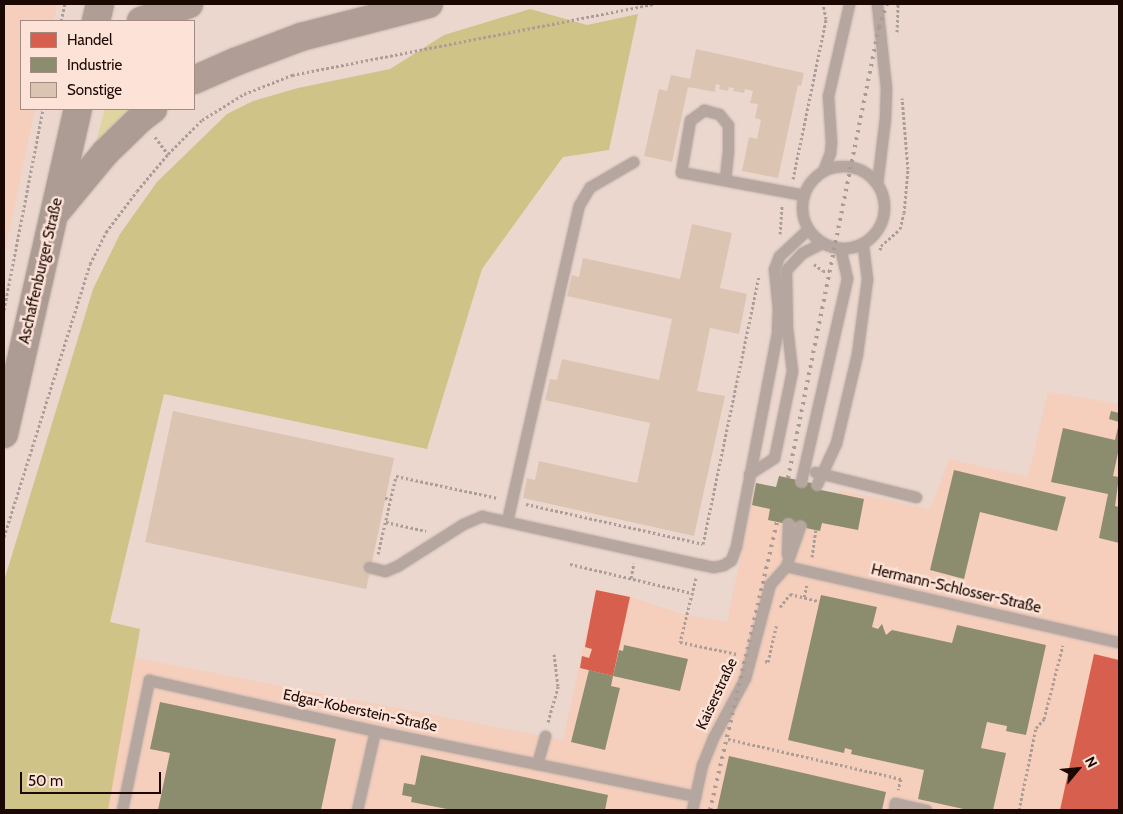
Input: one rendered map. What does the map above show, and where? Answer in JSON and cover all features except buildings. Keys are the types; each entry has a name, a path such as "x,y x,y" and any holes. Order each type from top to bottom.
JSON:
{"main road":[{"path":"96,20 100,4"},
{"path":"144,20 189,4"},
{"path":"345,4 419,5"},
{"path":"195,80 301,37 419,5"},
{"name":"Aschaffenburger Straße","path":"4,434 78,110"},
{"path":"54,215 105,153 141,118 153,110"}],"lane":[{"path":"841,4 841,33"},
{"path":"823,171 830,153 831,142 828,96 849,4"},
{"path":"877,4 877,19 886,88 885,118 877,184"},
{"path":"877,19 883,4"},
{"path":"725,179 728,125 719,114 704,110 690,120 681,172 804,194"},
{"path":"508,521 580,205 590,187 633,162"},
{"path":"852,167 868,174 877,184 882,195 884,214 878,230 863,244 840,248 822,243 808,229 802,206 804,194 808,185 823,171 832,168 852,167"},
{"path":"372,568 385,571 397,566 446,535 482,516 699,564 723,565 731,560 736,546 777,334 778,309 774,269 779,256 808,229"},
{"path":"749,474 774,458 792,371 787,328 786,270 802,253 822,243"},
{"path":"819,478 836,443 857,354 867,279 863,244"},
{"path":"801,481 847,278 840,248"},
{"path":"803,469 819,478 916,497"},
{"path":"786,566 788,524"},
{"name":"Kaiserstraße","path":"692,810 702,765 714,736 744,678 770,584 786,566 800,526"},
{"name":"Hermann-Schlosser-Straße","path":"786,566 1119,642"},
{"name":"Edgar-Koberstein-Straße","path":"122,810 149,680 375,731 695,796"},
{"path":"356,810 375,731"},
{"path":"537,764 545,736"},
{"path":"895,807 926,810"}],"path":[{"path":"61,20 65,4"},
{"path":"4,537 90,264 106,232 142,185 202,120 244,94 292,75 653,4"},
{"path":"774,241 780,234 782,205 790,192 826,19 823,4"},
{"path":"4,310 43,110"},
{"path":"641,530 702,544 760,273"},
{"path":"372,568 391,499 385,498"},
{"path":"386,522 446,535"},
{"path":"570,564 692,593"},
{"path":"1018,810 1036,728 1044,719 1067,630"},
{"path":"545,736 558,686 554,654"},
{"path":"714,736 900,779 895,807"}],"shaded area":[{"path":"4,4 57,4 54,20 20,20 20,110 35,110 4,256"},
{"path":"530,9 587,25 638,14 609,150 563,157 482,269 427,449 164,394 110,622 140,629 108,810 4,810 4,581 93,289 120,234 157,182 227,114 253,101 298,88 390,69 444,35"},
{"path":"105,110 130,110 132,113 95,145"},
{"path":"1048,392 1119,404 1119,810 4,810 140,629 136,658 563,740 596,590 630,597 686,615 727,622 754,493 835,511 840,490 930,509 949,459 1028,477"}],"railway":[{"path":"788,478 879,27 887,4"},
{"path":"710,810 777,522"}]}
